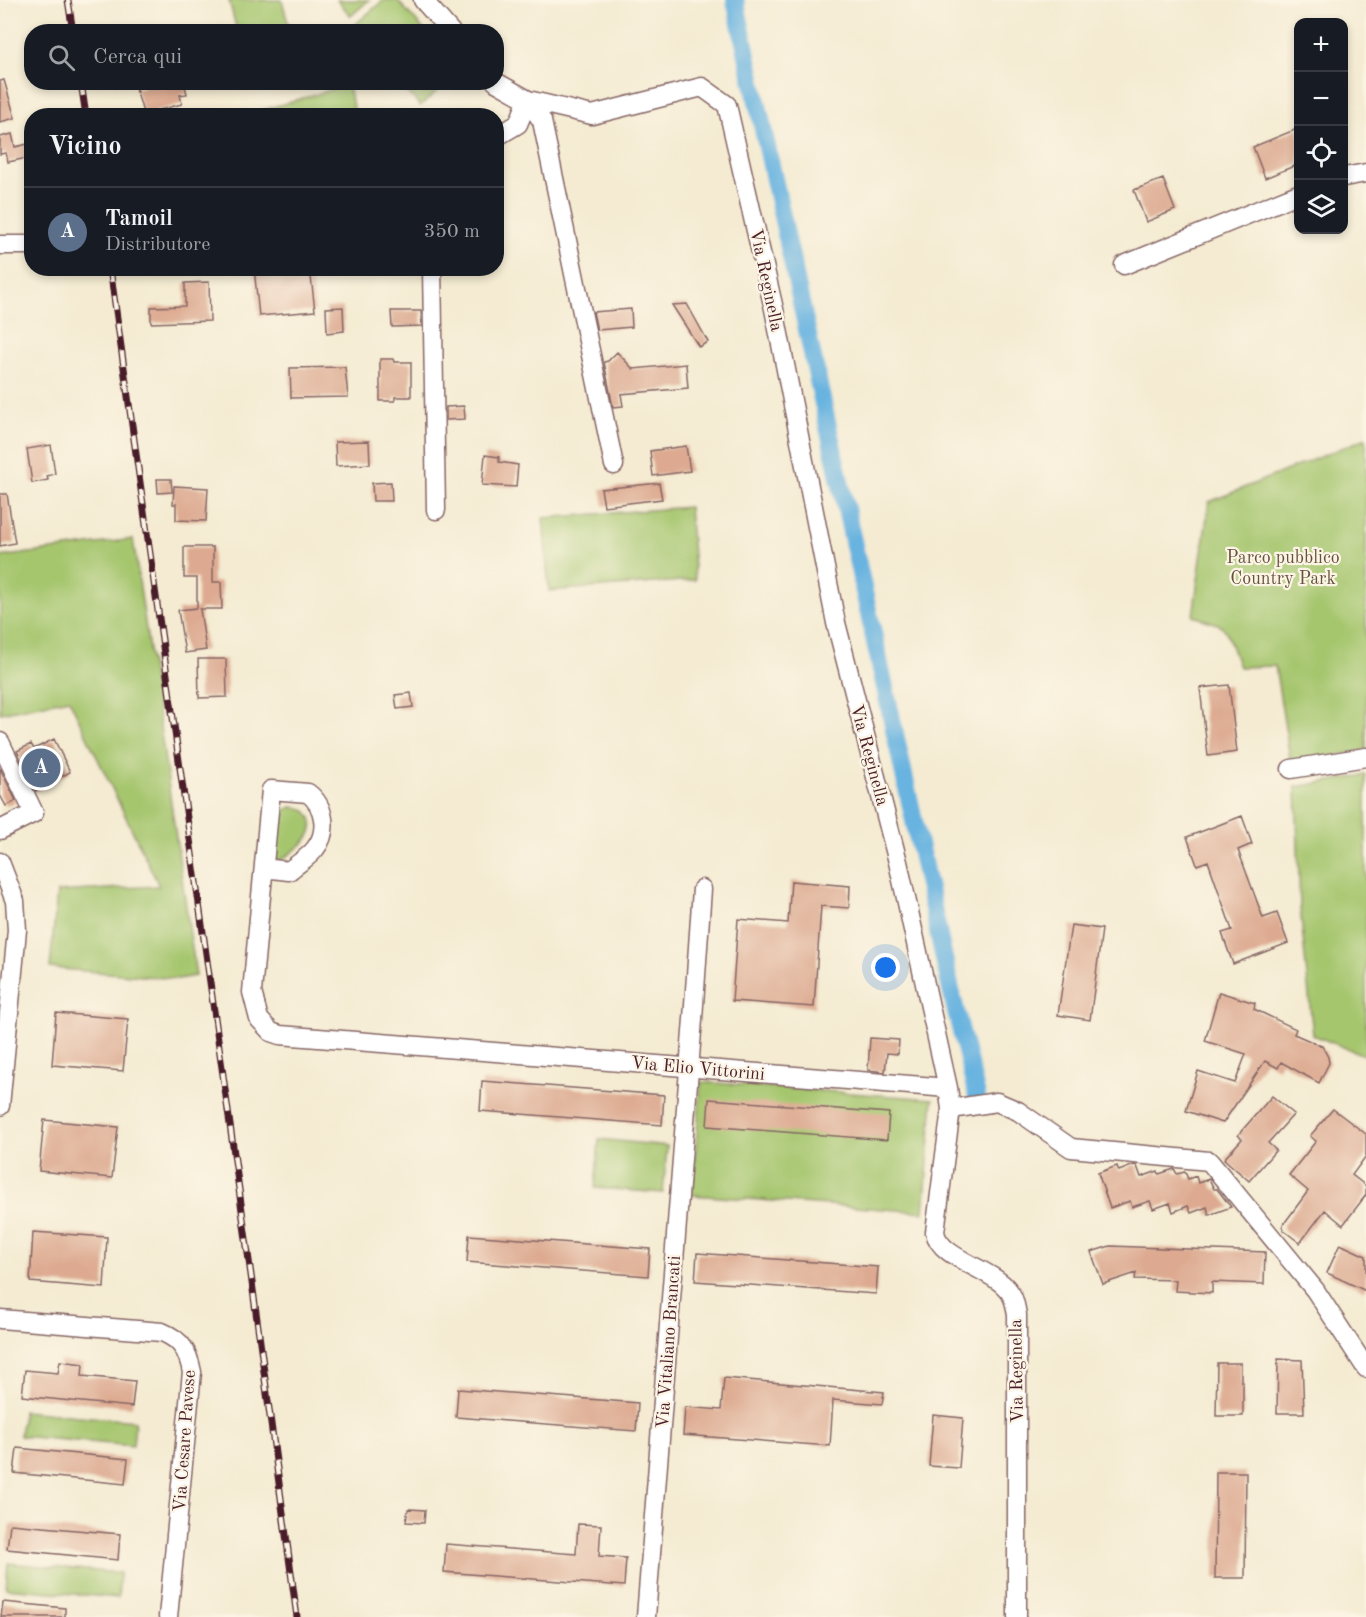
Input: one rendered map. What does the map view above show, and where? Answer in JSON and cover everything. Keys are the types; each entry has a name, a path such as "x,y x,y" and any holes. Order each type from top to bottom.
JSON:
{"street":[{"path":"423,0 444,24"},
{"name":"Via Reginella","path":"504,86 528,100 592,115 702,87 727,105 774,309 836,623 898,862 948,1088 958,1108 934,1232 936,1238 950,1251 1002,1283 1012,1296 1017,1315 1017,1617"},
{"path":"504,133 518,124 528,100"},
{"path":"528,100 542,122 614,465"},
{"path":"1348,176 1366,173"},
{"path":"1124,265 1294,196"},
{"path":"0,245 24,245"},
{"path":"432,276 436,510"},
{"path":"0,742 34,813 0,830"},
{"path":"1291,770 1366,757"},
{"name":"Via Elio Vittorini","path":"264,868 289,870 316,849 323,832 323,818 319,805 308,793 271,790 252,992 256,1011 271,1032 288,1037 948,1088"},
{"path":"0,862 16,939 0,1106"},
{"name":"Via Vitaliano Brancati","path":"646,1617 702,889"},
{"path":"958,1108 997,1102 1018,1111 1071,1148 1209,1161 1315,1290 1366,1368"},
{"name":"Via Cesare Pavese","path":"0,1319 162,1332 173,1336 182,1344 189,1357 192,1372 168,1617"}],"green space":[{"path":"229,0 282,0 288,24 235,24"},
{"path":"337,0 369,0 351,16"},
{"path":"384,0 397,0 419,24 356,24"},
{"path":"330,90 348,90 354,108 270,108"},
{"path":"406,90 439,90 420,106"},
{"name":"Parco pubblico Country Park","path":"1366,438 1366,750 1291,764 1275,666 1239,667 1226,631 1218,624 1193,616 1209,502"},
{"path":"689,507 695,580 549,591 543,518"},
{"path":"133,539 196,976 178,979 50,968 57,892 159,886 69,699 0,713 0,557"},
{"path":"1366,775 1366,1056 1313,1035 1300,908 1296,787"},
{"path":"291,807 307,812 311,818 311,831 298,848 280,861 274,859 276,821 278,815"},
{"path":"701,1082 933,1099 924,1212 692,1195"},
{"path":"599,1139 667,1146 663,1193 595,1188"},
{"path":"23,1411 135,1421 133,1446 20,1436"},
{"path":"8,1563 120,1573 118,1598 6,1588"}],"building":[{"path":"4,80 15,118 0,122 0,81"},
{"path":"136,90 186,90 187,94 180,95 182,104 167,108 142,108"},
{"path":"1294,130 1294,166 1265,178 1253,147"},
{"path":"12,134 15,147 24,145 24,159 8,162 6,153 0,154 0,137"},
{"path":"1163,179 1175,210 1146,222 1134,190"},
{"path":"255,276 311,276 315,311 259,316"},
{"path":"209,282 210,321 151,323 151,307 185,306 185,283"},
{"path":"687,304 708,342 699,347 672,305"},
{"path":"343,307 344,331 327,333 326,308"},
{"path":"631,309 632,327 597,330 593,312"},
{"path":"391,311 421,311 422,326 392,327"},
{"path":"617,352 633,369 686,364 688,388 621,394 623,406 613,407 604,362"},
{"path":"380,359 411,362 411,397 395,397 395,401 380,401"},
{"path":"345,367 348,397 291,398 290,368"},
{"path":"464,406 465,419 446,420 446,407"},
{"path":"369,441 370,464 336,466 335,442"},
{"path":"51,445 55,474 47,476 48,480 32,483 27,449"},
{"path":"686,446 690,471 653,476 650,451"},
{"path":"485,455 499,457 499,462 518,465 516,487 482,485"},
{"path":"157,479 171,479 172,492 158,493"},
{"path":"391,482 392,501 373,501 372,483"},
{"path":"659,483 662,499 604,506 601,489"},
{"path":"174,486 208,488 206,521 176,520 176,504 173,504"},
{"path":"0,494 7,494 15,543 0,546"},
{"path":"184,547 213,547 213,582 221,582 222,609 200,609 206,650 185,653 178,610 197,608 197,578 184,578"},
{"path":"198,659 226,659 227,697 199,698"},
{"path":"1229,685 1237,752 1208,756 1200,688"},
{"path":"411,693 413,707 397,709 395,695"},
{"path":"54,739 70,772 36,791 17,751 31,744 34,749"},
{"path":"0,768 16,801 6,806 0,795"},
{"path":"1242,816 1252,844 1238,850 1263,918 1277,913 1288,943 1233,964 1222,933 1232,930 1208,861 1197,865 1187,837"},
{"path":"791,881 850,886 849,908 821,906 814,1007 732,1001 738,919 788,923"},
{"path":"1071,925 1102,929 1090,1020 1058,1015"},
{"path":"1219,992 1255,1003 1254,1009 1296,1029 1294,1034 1322,1046 1329,1063 1319,1083 1281,1062 1278,1068 1265,1061 1223,1123 1186,1111 1198,1071 1235,1083 1246,1054 1205,1041"},
{"path":"56,1013 128,1019 123,1071 52,1065"},
{"path":"870,1038 899,1040 898,1054 887,1053 885,1072 868,1070"},
{"path":"482,1081 664,1095 662,1125 480,1111"},
{"path":"1272,1096 1294,1114 1268,1143 1276,1150 1249,1181 1224,1159 1242,1139 1238,1135"},
{"path":"709,1099 889,1113 887,1140 707,1126"},
{"path":"1333,1109 1366,1134 1366,1156 1352,1175 1366,1186 1366,1195 1343,1225 1325,1210 1300,1243 1283,1230 1283,1225 1308,1191 1289,1175 1316,1141 1310,1136"},
{"path":"44,1120 118,1127 112,1178 39,1171"},
{"path":"1117,1166 1119,1171 1137,1166 1141,1177 1158,1171 1159,1174 1174,1169 1177,1174 1185,1172 1188,1179 1196,1176 1198,1183 1209,1179 1214,1189 1217,1189 1231,1207 1209,1215 1207,1207 1191,1213 1188,1206 1173,1212 1170,1203 1153,1209 1150,1201 1132,1207 1130,1201 1110,1208 1098,1173"},
{"path":"33,1232 107,1237 104,1288 30,1282"},
{"path":"469,1235 650,1249 648,1276 467,1262"},
{"path":"1340,1244 1366,1256 1366,1291 1327,1273"},
{"path":"1110,1246 1265,1252 1264,1284 1212,1282 1212,1293 1175,1291 1176,1280 1135,1279 1136,1273 1103,1284 1091,1252"},
{"path":"697,1253 878,1267 876,1294 695,1281"},
{"path":"1278,1359 1302,1360 1304,1413 1277,1413"},
{"path":"60,1361 83,1364 82,1376 135,1381 132,1407 22,1396 25,1370 58,1373"},
{"path":"1217,1363 1241,1363 1243,1416 1216,1416"},
{"path":"724,1378 884,1392 882,1404 833,1400 830,1446 683,1435 685,1407 721,1410"},
{"path":"458,1389 638,1403 636,1431 456,1417"},
{"path":"933,1415 963,1418 959,1468 929,1466"},
{"path":"17,1448 128,1459 125,1484 14,1473"},
{"path":"1216,1472 1246,1472 1245,1578 1215,1578"},
{"path":"408,1509 425,1510 424,1523 406,1522"},
{"path":"10,1524 120,1534 118,1560 7,1549"},
{"path":"578,1524 601,1525 599,1556 626,1558 624,1586 444,1572 446,1544 576,1554"},
{"path":"3,1602 65,1608 65,1617 1,1617"}],"waterway":[{"path":"735,0 952,995 977,1096"}],"railway":[{"path":"68,0 72,24"},
{"path":"82,90 85,108"},
{"path":"111,276 297,1617"}],"place":[{"name":"Tamoil","path":"41,768"}]}
